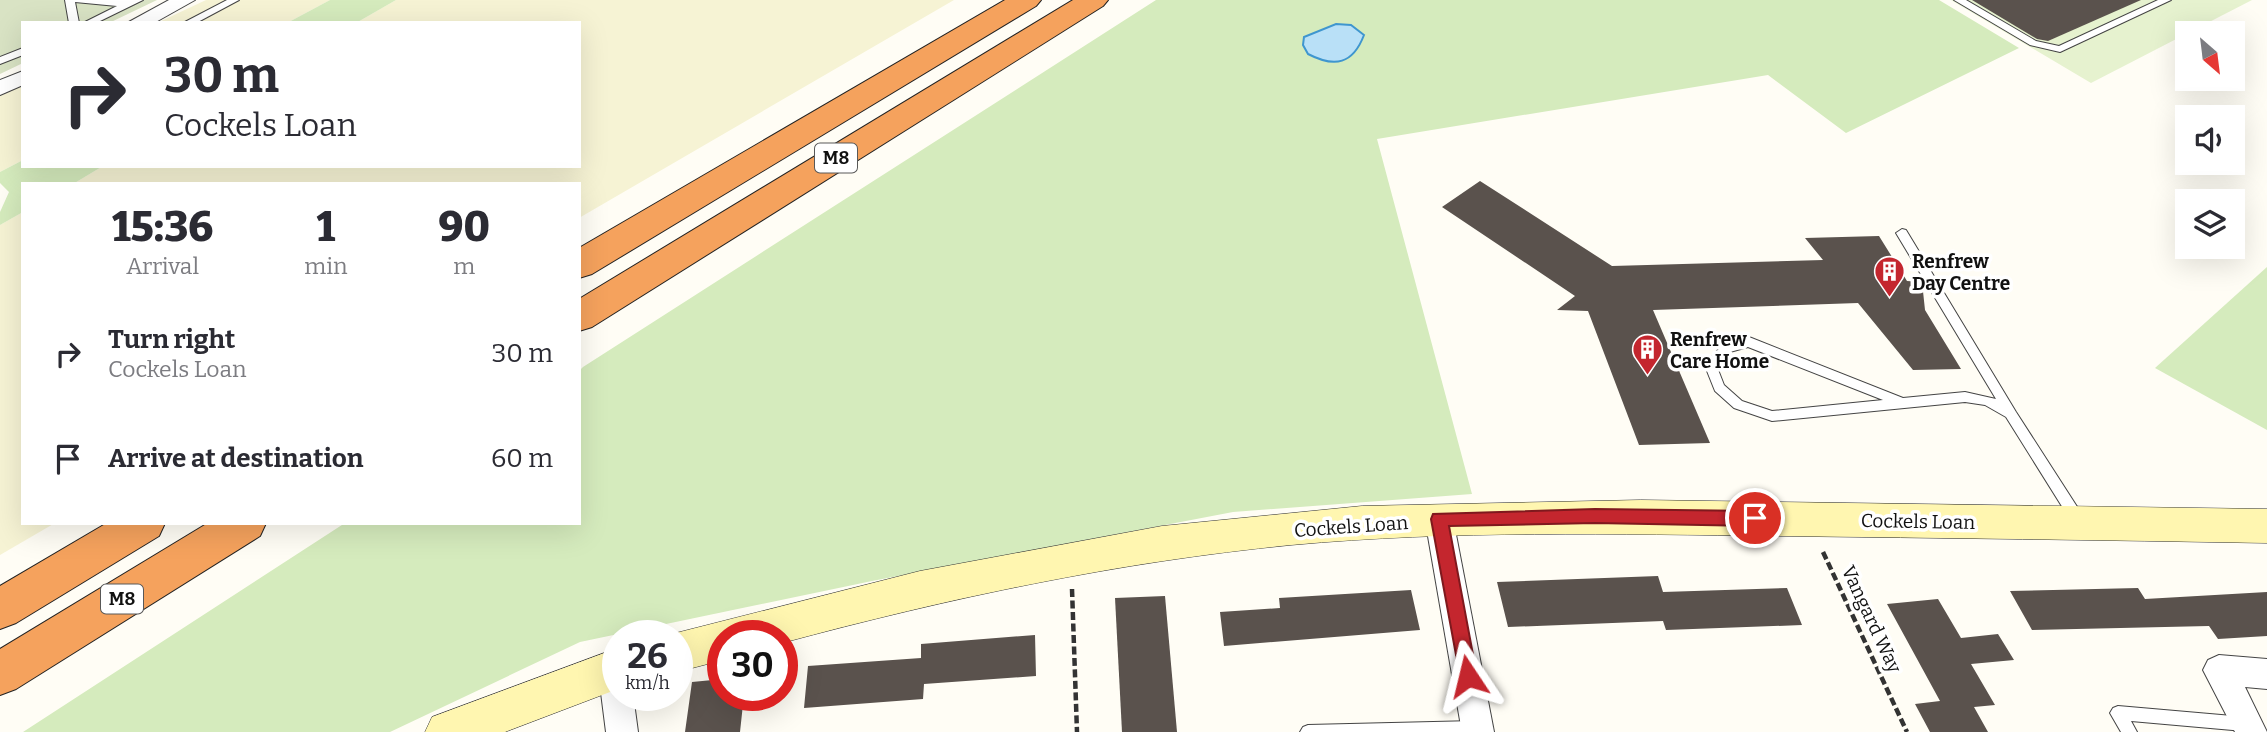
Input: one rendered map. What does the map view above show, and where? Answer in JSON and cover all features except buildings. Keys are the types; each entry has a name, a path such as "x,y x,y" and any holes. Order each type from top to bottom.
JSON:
{"highway":[{"name":"M8","path":"581,264 1026,0"},
{"name":"M8","path":"581,316 1093,0"},
{"path":"0,609 141,525"},
{"name":"M8","path":"0,674 242,525"}],"street":[{"path":"138,14 185,0"},
{"path":"0,88 21,78"},
{"name":"Cockels Loan","path":"796,620 879,598 1071,556 1227,535 1439,519 1595,516 2267,526"},
{"path":"1439,519 1477,730"},
{"path":"2250,728 2219,670 2267,674"},
{"path":"448,732 602,673"},
{"path":"620,711 622,732"}],"lane":[{"path":"70,0 74,21"},
{"path":"78,0 138,14"},
{"path":"192,21 234,0"},
{"path":"1959,0 2033,43 2060,49 2166,0"},
{"path":"99,21 138,14"},
{"path":"0,61 21,52"},
{"path":"1902,233 2010,413 2080,523"},
{"path":"1898,401 1749,342 1726,348 1711,366 1719,388 1738,405 1772,416 1898,401 1965,397 1988,401 2010,413"},
{"path":"2129,732 2118,713 2250,728"},
{"path":"1308,732 1477,730"}],"path":[{"name":"Vangard Way","path":"1808,519 1907,732"},
{"path":"1071,556 1077,732"}],"shaded area":[{"path":"206,0 330,0 291,21 161,21"},
{"path":"396,0 954,0 581,217 581,182 76,182 100,168 581,168 581,21 359,21"},
{"path":"21,86 21,161 0,172 0,96"},
{"path":"21,213 21,525 52,525 0,555 0,225"}],"green space":[{"path":"0,0 157,0 113,21 21,21 21,64 0,74"},
{"path":"330,0 396,0 359,21 291,21"},
{"path":"1156,0 1939,0 2019,48 1846,133 1768,75 1377,139 1472,494 1233,512 872,581 685,620 602,620 602,637 580,642 390,732 23,732 342,525 581,525 581,369"},
{"path":"1951,0 2252,0 2211,21 2175,21 2175,40 2091,83"},
{"path":"21,161 21,168 100,168 76,182 21,182 21,213 0,225 0,212 9,192 0,183 0,172"},
{"path":"2267,267 2267,430 2155,368"}],"water":[{"path":"1336,24 1351,25 1364,35 1354,52 1342,61 1335,62 1308,54 1303,45 1304,37"}],"place":[{"name":"Renfrew Day Centre","path":"1889,299"},
{"name":"Renfrew Care Home","path":"1647,377"}],"route":[{"path":"1468,676 1439,519 1595,516 1755,518"}]}
